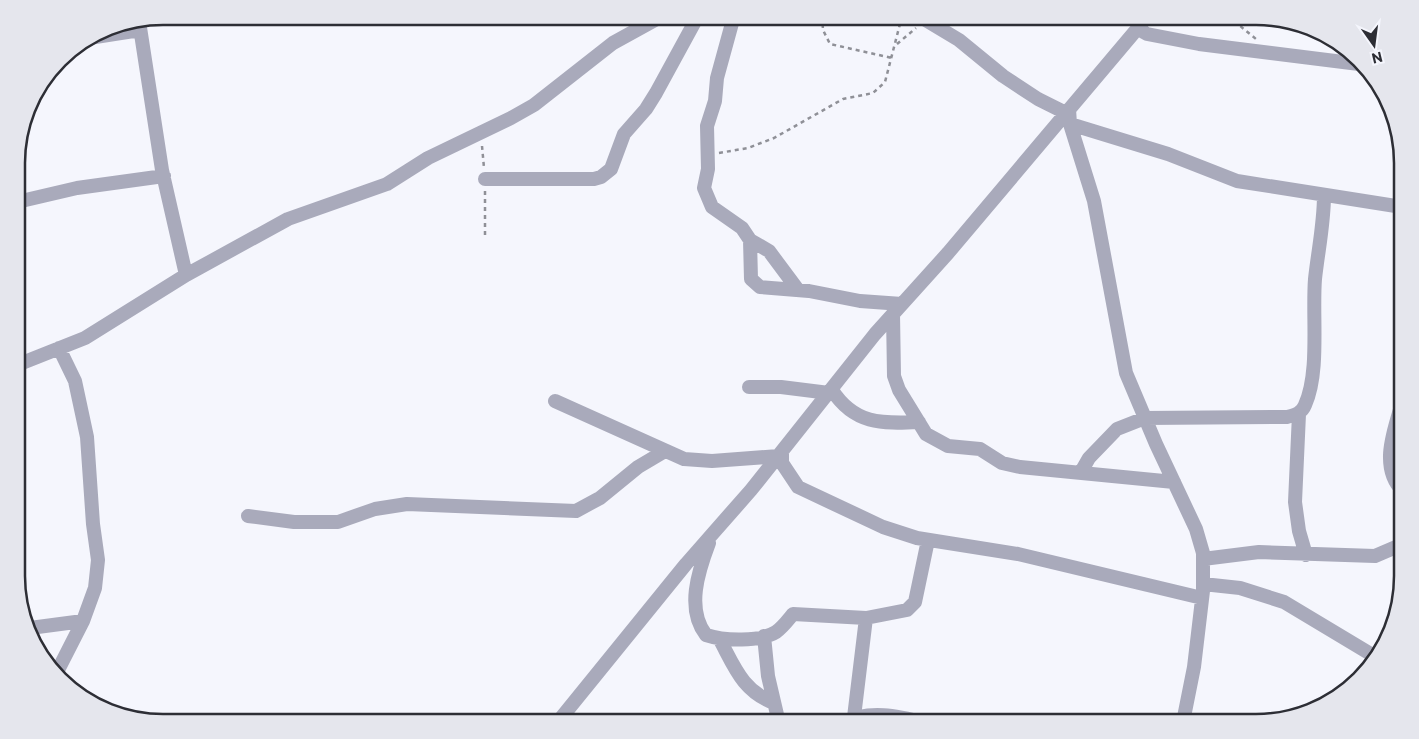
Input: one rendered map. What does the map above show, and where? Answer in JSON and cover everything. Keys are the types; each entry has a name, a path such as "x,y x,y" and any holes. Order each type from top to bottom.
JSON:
{"street":[{"path":"25,362 84,338 186,275 288,219 387,184 428,158 511,118 534,104 613,44 646,25"},
{"path":"485,180 594,179 606,174 611,169 624,134 646,109 693,25"},
{"path":"732,25 717,78 715,101 707,126 709,154 704,188 712,207 742,228 750,240 752,250 750,272 754,284 768,288 798,290 897,309"},
{"path":"939,25 1003,76 1038,99 1068,115 1237,181 1394,205"},
{"path":"564,714 781,454 897,309 1068,115 1141,25"},
{"path":"139,27 164,176 186,275"},
{"path":"1138,29 1147,34 1191,43 1349,63"},
{"path":"1068,115 1094,201 1126,373 1196,529 1203,559 1202,598 1194,667 1185,714"},
{"path":"25,200 76,188 164,176"},
{"path":"1081,472 1089,458 1118,429 1145,418 1287,417 1299,414 1305,407 1311,382 1315,280 1324,225 1324,195"},
{"path":"750,240 769,251 798,290"},
{"path":"897,309 894,376 899,390 926,434 948,446 980,449 1002,463 1020,467 1174,482"},
{"path":"59,348 75,381 87,437 93,524 98,560 95,588 83,621 59,667"},
{"path":"749,387 781,387 830,391 842,405 866,420 887,424 918,422"},
{"path":"555,402 665,451 694,461 781,454"},
{"path":"1299,414 1295,502 1299,531 1306,555"},
{"path":"1394,435 1390,462 1394,481"},
{"path":"248,516 294,522 338,522 375,509 407,504 576,511 600,498 638,467 665,451"},
{"path":"781,454 782,464 798,488 883,528 928,540 1018,554 1202,598"},
{"path":"712,535 702,561 694,608 698,625 706,635 720,640 742,640 776,632 793,614 866,618 907,610 914,602 928,540"},
{"path":"1203,559 1259,552 1375,556 1394,548"},
{"path":"1203,584 1240,588 1284,602 1370,654"},
{"path":"849,714 866,618"},
{"path":"35,627 83,621"},
{"path":"764,636 776,714"},
{"path":"720,640 748,688 758,697 774,703"}],"path":[{"path":"823,25 830,44 892,58"},
{"path":"709,154 748,148 774,138 843,99 874,93 885,82 900,25"},
{"path":"896,45 903,36 920,25"},
{"path":"1239,25 1275,55"}]}
